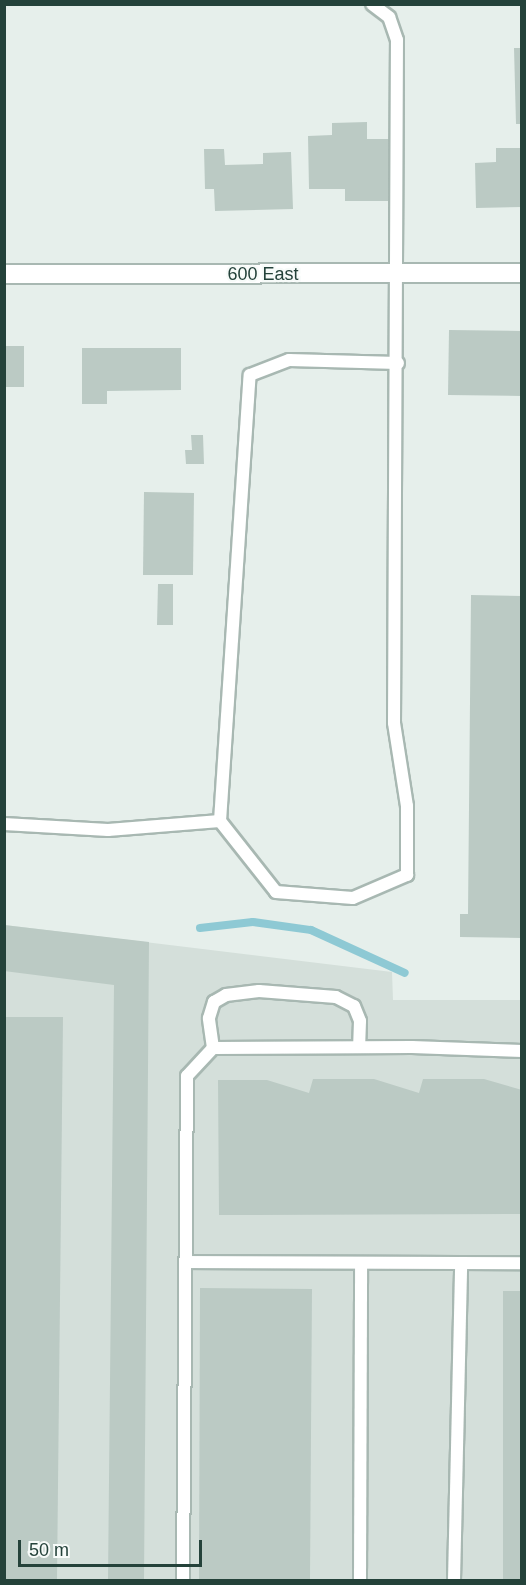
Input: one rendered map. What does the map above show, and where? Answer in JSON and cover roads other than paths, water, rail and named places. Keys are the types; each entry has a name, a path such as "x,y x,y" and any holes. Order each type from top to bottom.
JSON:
{"street":[{"name":"600 East","path":"4,274 522,273"}],"lane":[{"path":"372,4 389,10 397,40 398,363 394,723 407,806 407,875 353,898 276,892 220,821 250,375 289,360 398,363"},
{"path":"4,824 108,830 220,821"},
{"path":"213,1048 209,1018 214,1002 226,995 259,991 336,997 354,1006 360,1021 359,1047"},
{"path":"183,1581 187,1076 213,1048 359,1047 522,1051"},
{"path":"185,1262 522,1263"},
{"path":"360,1581 361,1263"},
{"path":"454,1581 460,1263"}],"waterway":[{"path":"200,928 253,922 311,930 405,973"}]}
